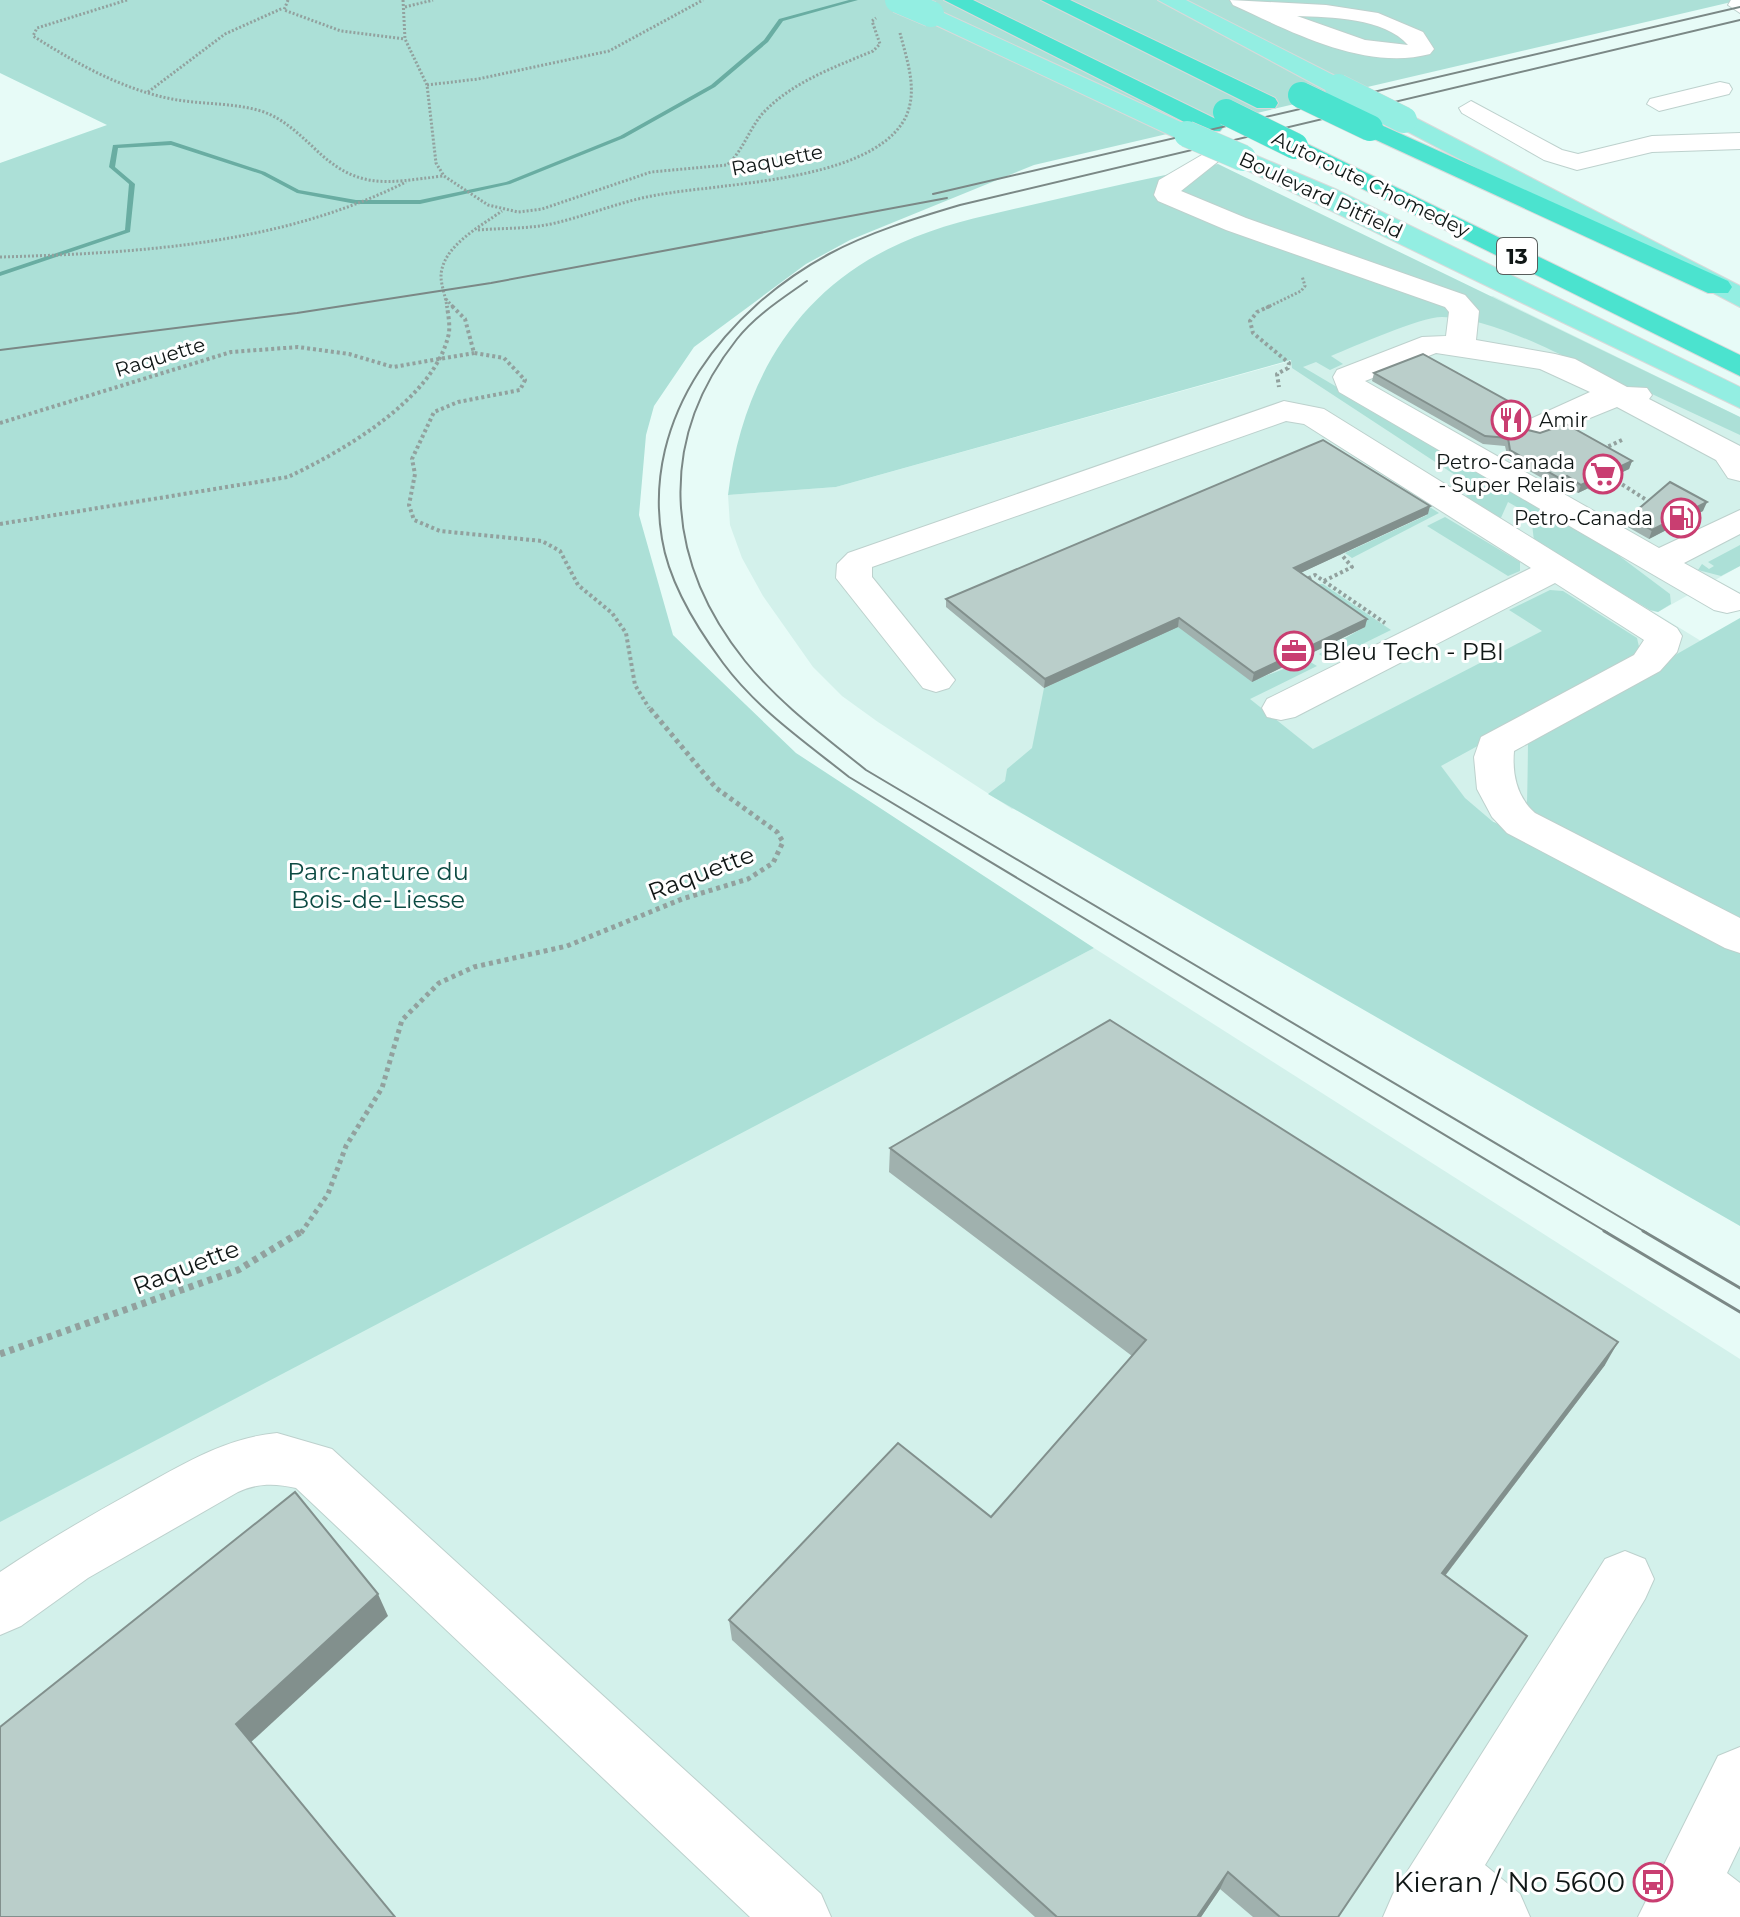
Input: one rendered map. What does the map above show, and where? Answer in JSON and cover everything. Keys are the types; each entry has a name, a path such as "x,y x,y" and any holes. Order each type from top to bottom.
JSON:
{"highway":[{"name":"Autoroute Chomedey","path":"1003,0 1740,367"},
{"name":"Autoroute Chomedey","path":"1052,0 1500,217"},
{"path":"1095,0 1729,292"},
{"path":"961,3 1198,119 1252,156"}],"main road":[{"path":"1169,0 1729,292"},
{"name":"Boulevard Pitfield","path":"891,5 931,14 1170,125 1252,156 1740,399"}],"street":[{"path":"1241,0 1265,10 1372,49 1408,54 1422,49 1412,35 1374,19 1326,11 1265,10"},
{"path":"1659,104 1733,90"},
{"path":"1471,108 1553,155 1577,162 1652,144 1740,141"},
{"path":"1207,160 1168,186 1167,195 1255,231 1455,301 1464,311 1460,347"},
{"path":"1734,598 1657,563 1510,445 1361,392 1347,380 1360,370 1428,344 1551,362 1739,457"},
{"path":"1510,445 1612,404 1620,395"},
{"path":"936,680 854,578 855,564 860,560 1284,411 1313,416 1664,636"},
{"path":"1657,563 1739,521"},
{"path":"1281,708 1556,569"},
{"path":"1734,598 1664,636 1658,652 1647,663 1500,742 1495,746 1494,772 1503,804 1521,823 1740,937"},
{"path":"0,1606 68,1559 218,1474 247,1461 277,1458 312,1467 798,1917"},
{"path":"1497,1917 1430,1895 1625,1579"},
{"path":"1697,1906 1740,1778"}],"path":[{"path":"127,0 37,28 33,36 76,63 148,92 169,99 254,110 292,127 347,176 390,181 444,176"},
{"path":"148,92 225,34 283,8 288,0"},
{"path":"403,0 405,39 427,85 432,147 444,176 488,205 503,210 542,209 651,172 727,165 736,158 754,124 771,107 813,76 873,51 880,44 872,21 891,5"},
{"path":"405,7 433,0"},
{"path":"427,85 478,79 609,51 703,0"},
{"path":"283,8 341,31 405,39"},
{"name":"Raquette","path":"477,231 547,224 681,191 744,186 847,163 875,149 902,128 915,88 897,24"},
{"path":"0,257 91,255 277,230 367,202 410,179"},
{"path":"0,524 288,477 314,466 363,435 422,383 449,336 441,275 448,258 503,210"},
{"path":"1255,231 1294,266 1305,282 1295,296 1257,312 1250,321 1253,333 1289,363 1288,368 1277,374 1284,411"},
{"path":"446,299 465,319 474,353"},
{"name":"Raquette","path":"0,423 231,352 262,347 349,354 393,367 474,353 500,354 512,362 525,380 520,390 458,402 434,412 412,459 415,474 409,505 414,520 440,531 542,541 560,551 578,585 612,613 626,633 635,685 651,712 716,788 777,832 783,842 773,863 748,879 682,899 567,946 474,967 439,983 402,1020 382,1088 346,1146 328,1194 300,1234 238,1270 0,1354"},
{"path":"1608,457 1597,451 1624,439"},
{"path":"1578,493 1629,469"},
{"path":"1612,478 1645,499"},
{"path":"1324,581 1352,567 1341,554"},
{"path":"1290,587 1315,575 1396,631"}],"shaded area":[{"path":"1493,296 1740,417 1740,566 1658,612 1652,611 1701,641 1528,739 1527,803 1476,830 1313,749 1249,699 1012,809 878,722 842,696 813,667 763,596 742,558 730,525 728,495 836,487 1283,363"},
{"path":"1094,948 1740,1359 1740,1917 0,1917 0,1516"}],"green space":[{"name":"Parc-nature du Bois-de-Liesse","path":"0,0 1740,0 1034,165 850,240 806,264 694,347 654,406 646,435 639,515 673,635 796,753 1094,948 0,1522 0,163 107,125 0,73"},
{"path":"1218,164 1740,417 1740,435 1639,388 1631,390 1538,344 1464,319 1432,318 1386,333 1331,356 1343,364 1330,370 1316,362 1303,367 1606,546 1670,594 1671,604 1658,612 1650,610 1534,541 1531,515 1508,502 1500,520 1463,497 1478,490 1292,368 1291,360 836,487 728,495 746,415 761,378 780,345 803,314 831,286 864,263 901,243 952,224"},
{"path":"1422,502 1439,513 1352,558 1345,553 1427,515"},
{"path":"1445,517 1520,562 1520,571 1508,576 1427,526"},
{"path":"1740,545 1740,566 1721,576 1698,570 1702,564 1709,569 1714,566 1708,562"},
{"path":"1309,584 1323,584 1391,630 1328,661 1319,654 1364,627"},
{"path":"1550,590 1563,591 1637,638 1640,651 1624,666 1441,766 1465,798 1492,821 1740,946 1740,1226 988,794 1005,781 1007,769 1032,748 1044,688 1213,610 1204,646 1252,681 1307,660 1317,666 1250,699 1313,749 1542,631 1509,610"},
{"path":"1740,618 1740,918 1517,809 1527,803 1528,739"}],"building":[{"path":"1423,354 1526,411 1520,420 1528,430 1540,433 1566,424 1632,461 1581,485 1567,476 1561,479 1510,450 1508,438 1485,436 1374,373"},
{"path":"1323,440 1430,506 1294,568 1367,619 1254,673 1179,618 1045,679 946,599"},
{"path":"1670,482 1707,502 1652,530 1629,517"},
{"path":"1110,1020 1618,1342 1442,1573 1527,1636 1338,1917 1280,1917 1228,1872 1197,1917 1057,1917 729,1620 898,1443 991,1517 1146,1340 890,1148"},
{"path":"295,1492 378,1594 236,1724 395,1917 0,1917 0,1727"}],"waterway":[{"path":"0,274 128,231 132,184 112,167 115,146 171,143 263,173 297,191 356,202 420,202 508,183 622,137 713,86 766,41 781,20 855,0"}],"tram line":[{"path":"933,194 1740,7"},
{"path":"1608,1233 849,777 751,695 703,635 685,604 666,556 659,494 665,450 679,409 699,371 726,336 757,304 792,277 861,239 960,205 1740,20"},
{"path":"0,350 297,313 491,283 947,198"},
{"path":"807,281 779,300 737,339 711,378 693,418 683,459 681,501 686,542 699,583 718,623 758,676 802,718 866,770 1647,1233"},
{"path":"1604,1231 1740,1312"},
{"path":"1643,1231 1740,1288"}],"place":[{"name":"Amir","path":"1511,420"},
{"name":"Petro-Canada - Super Relais","path":"1603,474"},
{"name":"Petro-Canada","path":"1681,518"},
{"name":"Bleu Tech - PBI","path":"1294,651"},
{"name":"Kieran / No 5600","path":"1653,1882"}]}
